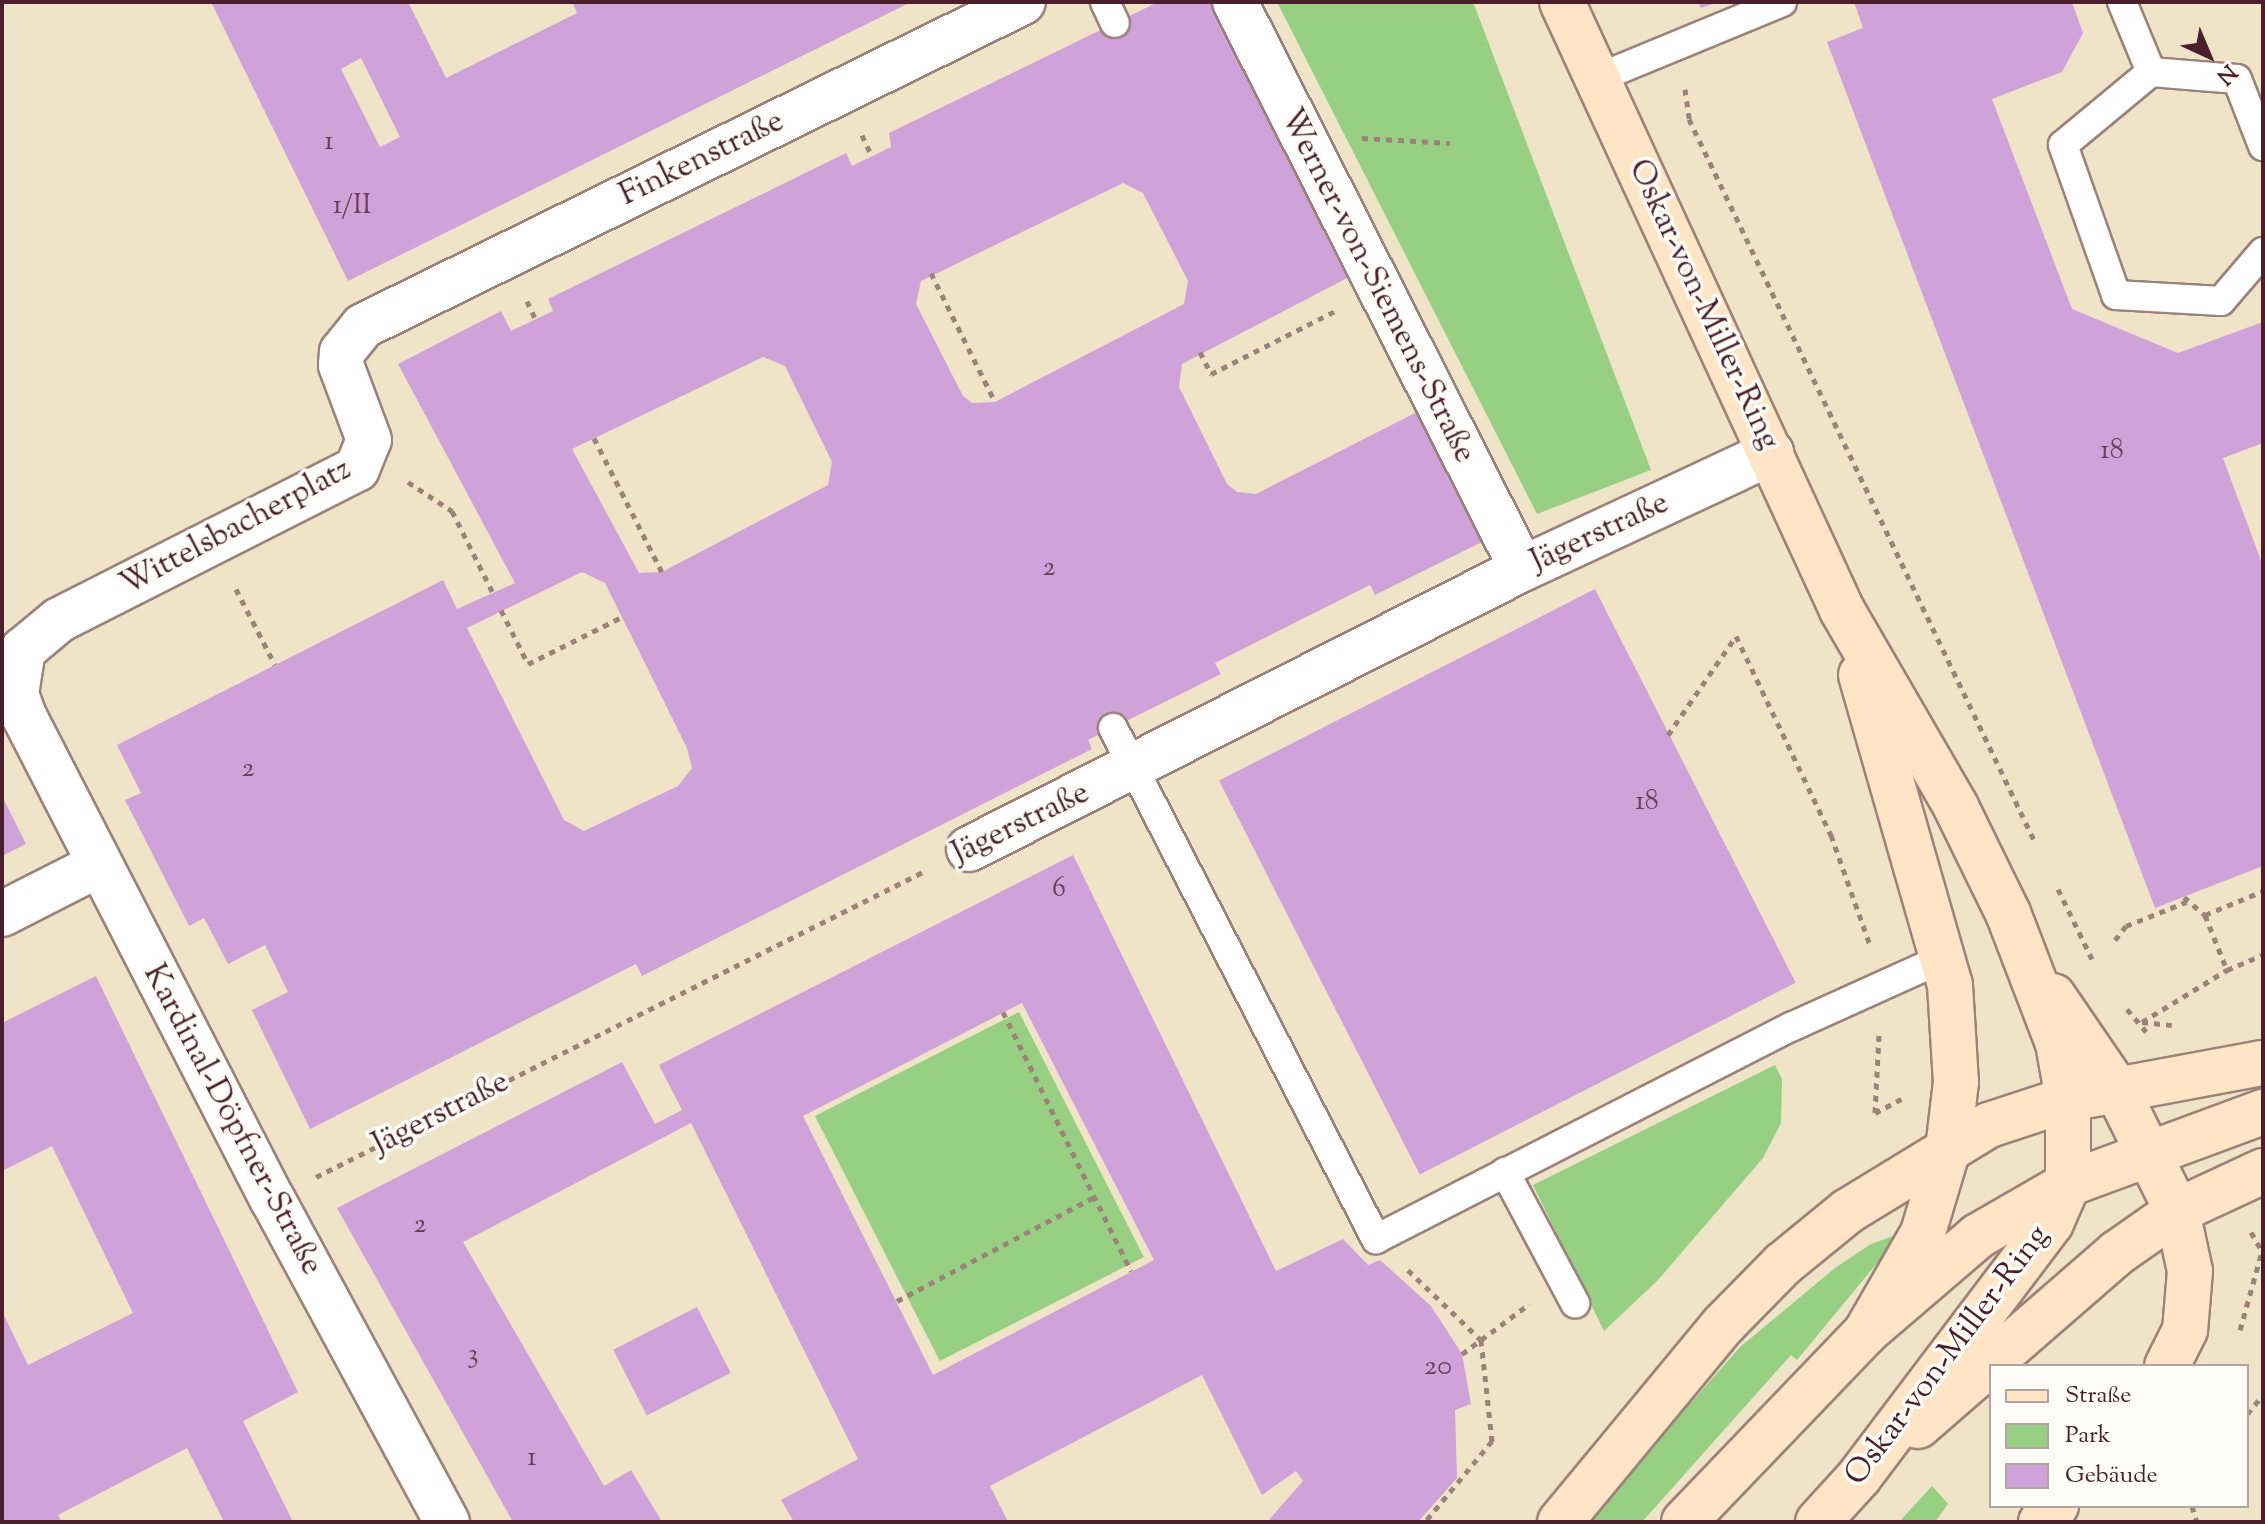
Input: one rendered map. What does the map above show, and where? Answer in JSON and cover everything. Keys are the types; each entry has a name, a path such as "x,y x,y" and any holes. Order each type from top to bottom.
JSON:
{"main road":[{"name":"Oskar-von-Miller-Ring","path":"1562,2 1842,610 1956,807 2032,969 2058,1043 2068,1099 2068,1184 2024,1261 1859,1477 1818,1522"},
{"name":"Oskar-von-Miller-Ring","path":"1842,610 1944,958 1953,1007 1956,1070 1948,1149 1923,1233 1866,1332"},
{"name":"Oskar-von-Miller-Ring","path":"2032,969 2086,1037 2116,1088 2177,1211 2190,1271 2185,1330 2168,1364"},
{"path":"1560,1522 1723,1325 1783,1264 1848,1211 1989,1125 2068,1099 2116,1088 2263,1063"},
{"path":"2068,1184 2263,1112"},
{"path":"1989,1364 2117,1253 2177,1211 2263,1171"},
{"name":"Oskar-von-Miller-Ring","path":"1684,1522 1866,1332 1978,1236 2068,1184"},
{"path":"1859,1477 1989,1364"}],"street":[{"name":"Finkenstraße","path":"381,316 1023,2"},
{"name":"Werner-von-Siemens-Straße","path":"1235,2 1522,569"},
{"name":"Wittelsbacherplatz","path":"24,716 17,672 23,650 37,634 340,480 367,455 366,423 341,365 342,352 350,337 381,316"},
{"name":"Jägerstraße","path":"969,849 1134,769 1522,569 1771,453"},
{"name":"Kardinal-Döpfner-Straße","path":"24,716 272,1199 447,1522"},
{"path":"2,914 98,865"}],"lane":[{"path":"1598,78 1782,2"},
{"path":"2122,2 2151,72"},
{"path":"2263,146 2237,79 2151,72 2063,145 2116,295 2221,301 2263,252"},
{"path":"1113,728 1376,1239 1878,987 1944,958"},
{"path":"1505,1172 1568,1291"}],"path":[{"path":"1678,44 1689,119 2040,852"},
{"path":"1301,135 1450,143"},
{"path":"931,273 995,402"},
{"path":"1200,352 1211,374 1379,289"},
{"path":"594,438 662,572"},
{"path":"367,455 452,511 493,593"},
{"path":"236,589 275,665"},
{"path":"501,610 528,664 622,617"},
{"path":"1668,735 1736,636 1831,835 1869,937 1878,987 1875,1113"},
{"name":"Jägerstraße","path":"272,1199 969,849"},
{"path":"2054,881 2099,974"},
{"path":"2205,915 2263,891"},
{"path":"2115,940 2126,926 2185,899 2205,915 2227,970"},
{"path":"2123,1005 2141,1022 2227,970 2263,955"},
{"path":"1003,1012 1131,1271"},
{"path":"897,1301 1094,1197"},
{"path":"1376,1239 1481,1340 1492,1441 1425,1522"},
{"path":"2236,1344 2263,1251"},
{"path":"1462,1354 1568,1291"},
{"path":"2249,1412 2263,1395"}],"green space":[{"path":"1277,2 1473,2 1651,470 1537,514"},
{"path":"1019,1012 1144,1257 940,1361 815,1116"},
{"path":"1775,1065 1782,1079 1781,1123 1763,1158 1658,1280 1604,1331 1533,1185"},
{"path":"1902,1233 1797,1360 1791,1355 1642,1522 1586,1522 1740,1347 1835,1268 1871,1244"},
{"path":"1932,1486 1948,1504 1935,1522 1899,1522"}],"building":[{"path":"211,2 408,2 446,78 577,13 572,2 911,2 348,281","holes":["361,58 400,137 380,147 341,69"]},
{"path":"1158,2 1211,2 1349,277 1182,364 1179,387 1227,484 1237,492 1256,494 1417,412 1482,542 1375,595 1370,585 1215,663 1221,674 1088,740 1092,749 642,976 636,964 310,1129 252,1010 288,992 265,945 228,964 204,918 189,926 125,800 141,793 117,745 443,580 457,609 515,583 398,364 501,311 511,331 553,311 548,299 846,153 852,166 891,147 889,133","holes":["1123,183 1143,193 1188,281 1184,304 995,402 972,403 963,396 916,304 921,281","763,357 785,366 832,462 828,485 662,572 639,573 572,449","582,572 605,583 687,748 692,768 678,786 584,831 564,820 467,628"]},
{"path":"1698,2 1718,2 1701,8"},
{"path":"1854,2 2072,2 2083,33 2062,72 1992,99 2072,309 2178,353 2263,322 2263,443 2223,458 2263,566 2263,866 2155,908 1827,42 1863,28"},
{"path":"1595,589 1796,983 1420,1174 1219,781"},
{"path":"2,796 26,844 2,856"},
{"path":"1073,855 1276,1271 1343,1239 1368,1265 1380,1260 1431,1306 1462,1354 1471,1404 1455,1410 1457,1478 1418,1522 1267,1522 1303,1481 1296,1471 1262,1495 1202,1375 990,1486 1008,1522 794,1522 781,1500 858,1459 691,1123 463,1242 604,1486 631,1470 662,1522 513,1522 337,1208 622,1062 655,1124 682,1110 659,1065","holes":["1022,1003 1154,1260 933,1375 803,1116"]},
{"path":"96,976 298,1392 243,1421 293,1522 224,1522 187,1448 58,1515 62,1522 2,1522 2,1311 28,1365 133,1313 52,1146 2,1171 2,1023"},
{"path":"697,1307 731,1373 647,1416 613,1350"}]}
